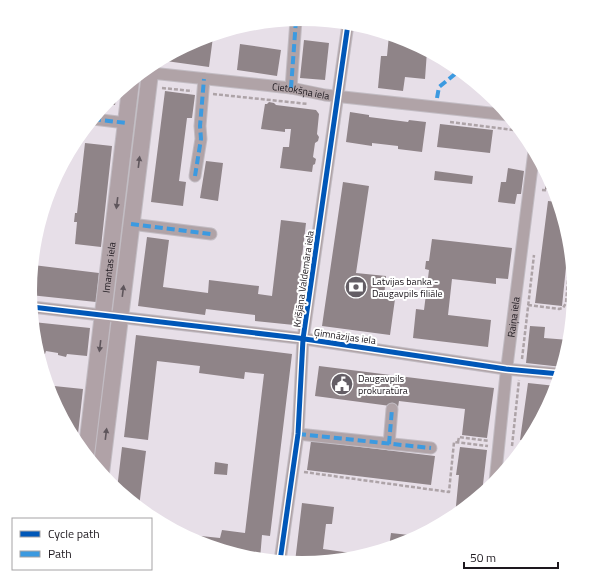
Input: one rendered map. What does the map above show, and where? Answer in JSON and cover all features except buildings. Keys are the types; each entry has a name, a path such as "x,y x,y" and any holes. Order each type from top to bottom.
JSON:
{"street":[{"path":"291,88 296,26"},
{"name":"Krišjāņa Valdemāra iela","path":"281,555 298,434 303,339 347,30"},
{"name":"Cietokšņa iela","path":"155,71 204,79 291,88 337,97 499,114"},
{"name":"Imantas iela","path":"102,465 132,224 146,77"},
{"path":"195,176 201,139 200,126 204,79"},
{"name":"Imantas iela","path":"87,445 130,90"},
{"path":"100,120 126,123"},
{"name":"Raiņa iela","path":"496,471 506,369 533,162"},
{"path":"132,224 211,234"},
{"name":"Ģimnāzijas iela","path":"38,308 303,339 506,369 554,373"},
{"path":"389,444 392,409"},
{"path":"298,434 431,448"}],"path":[{"path":"161,88 308,104"},
{"path":"541,198 543,182"},
{"path":"542,190 547,190"},
{"path":"511,450 534,251"},
{"path":"528,305 559,309 563,308 566,303 567,291"},
{"path":"458,442 459,437 494,441"},
{"path":"298,471 449,492 454,442 493,447"}],"green space":[{"path":"136,97 140,97 116,292 112,291"}],"marked path":[{"path":"291,88 296,26"},
{"path":"437,98 439,87 454,75"},
{"path":"195,176 201,139 200,126 204,79"},
{"path":"100,120 126,123"},
{"path":"131,224 211,234"},
{"path":"389,444 392,409"},
{"path":"298,434 431,448"}],"cycle path":[{"path":"281,555 298,434 303,339 347,30"},
{"path":"38,308 298,338 506,369 554,373"}],"place":[{"name":"Latvijas banka - Daugavpils filiāle","path":"356,287"},
{"name":"Daugavpils prokuratūra","path":"342,384"}]}
